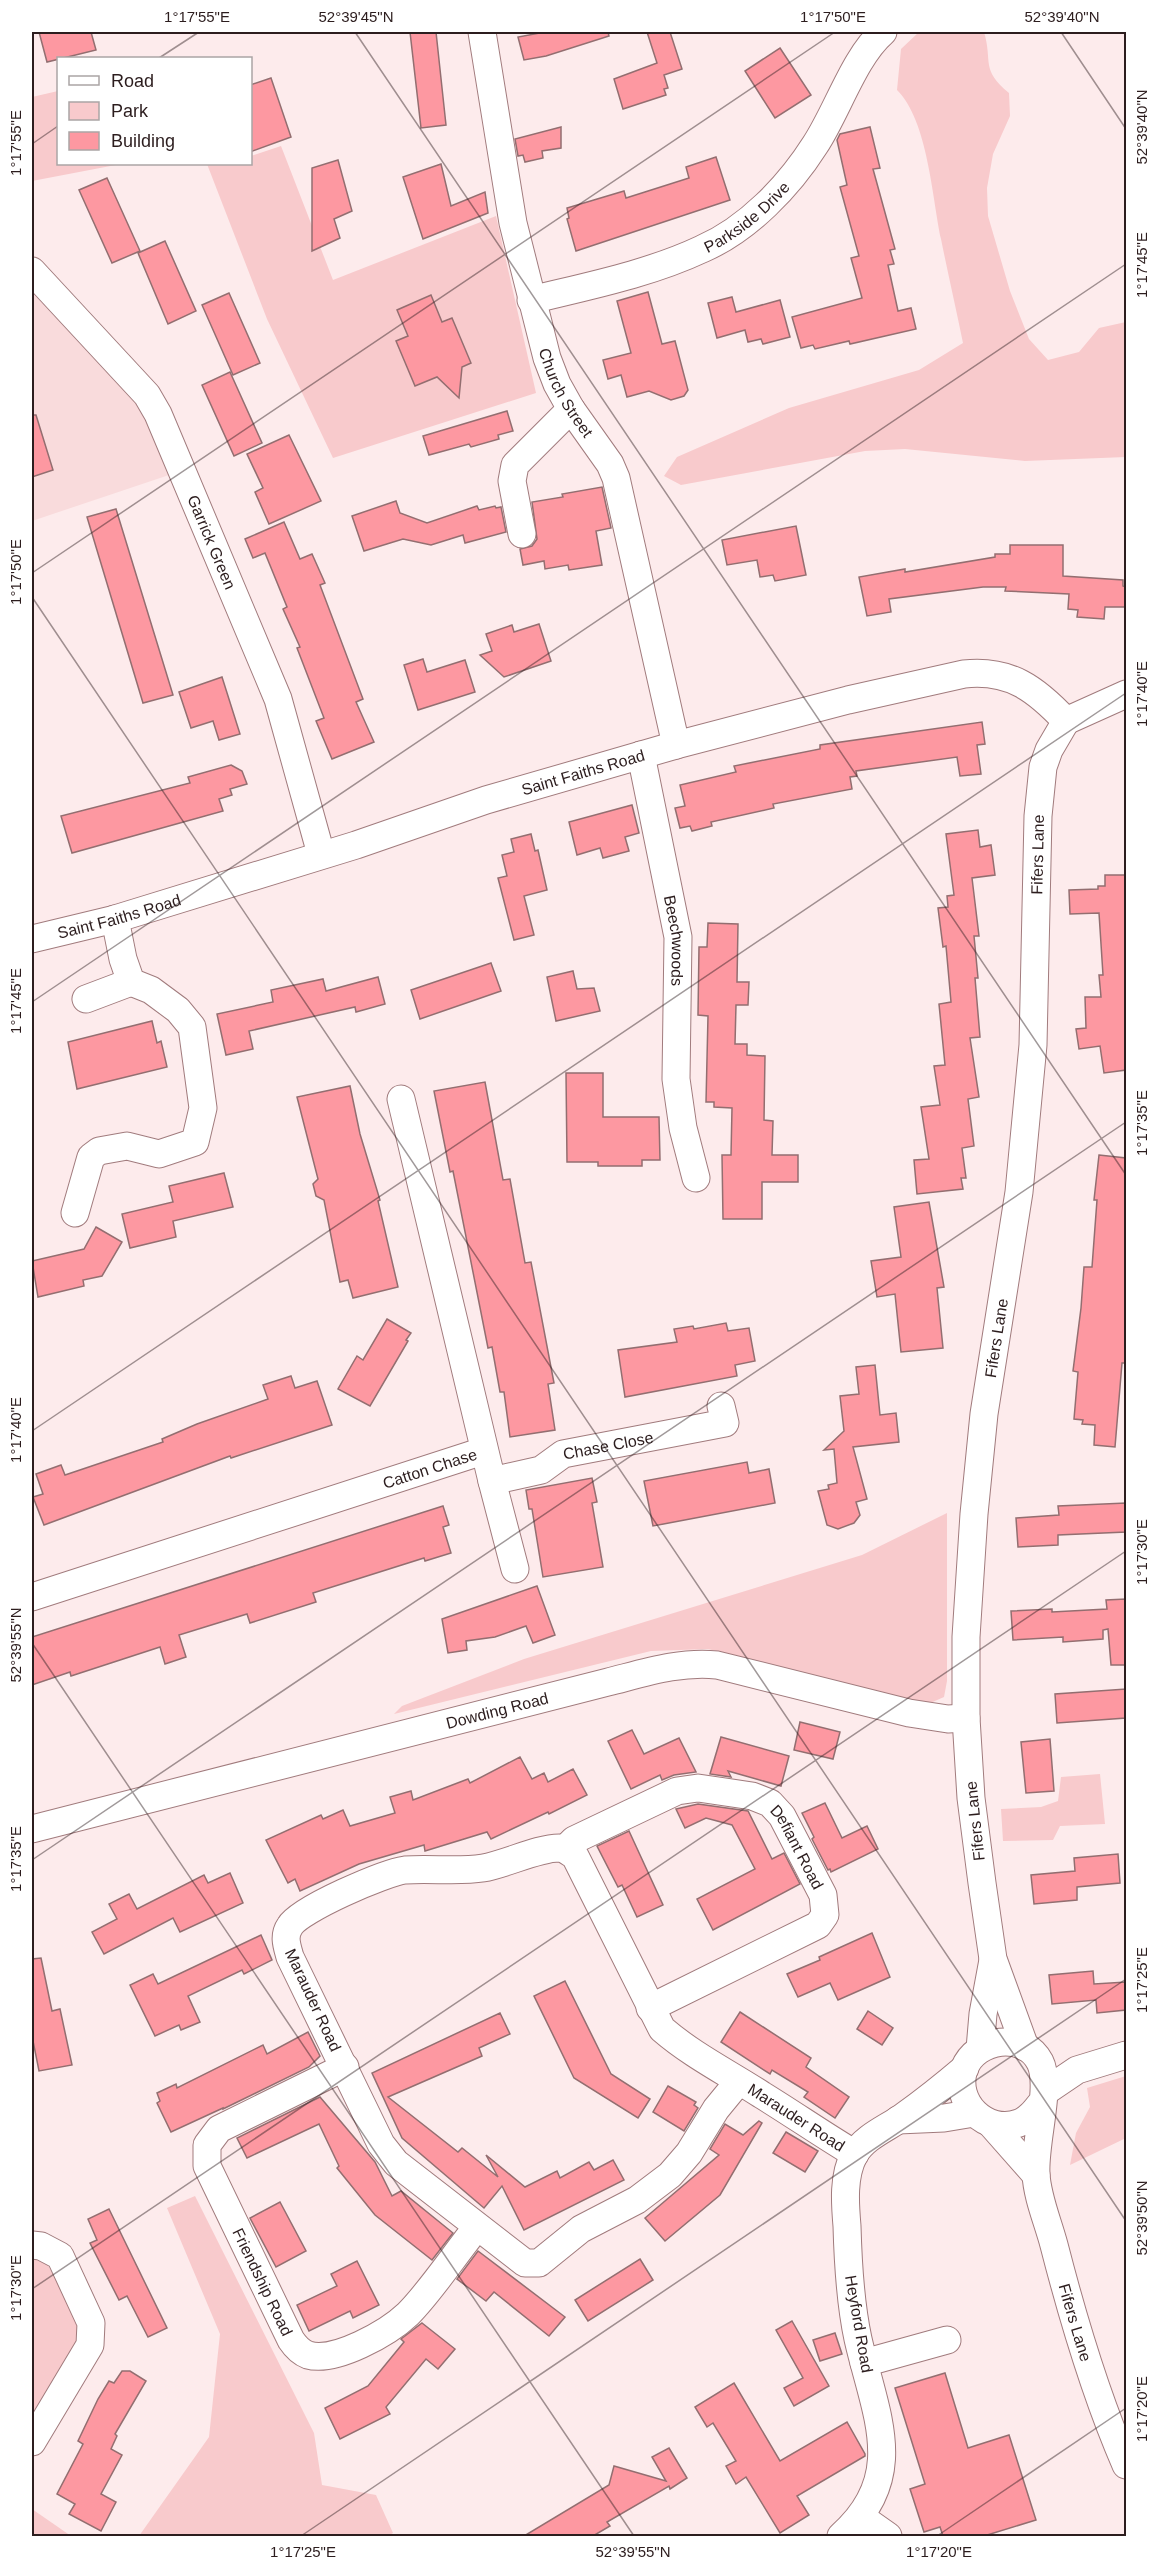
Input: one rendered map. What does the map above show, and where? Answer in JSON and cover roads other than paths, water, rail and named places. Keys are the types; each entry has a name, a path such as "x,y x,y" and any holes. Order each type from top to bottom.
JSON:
{"street":[{"name":"Church Street","path":"482,32 513,223 531,300 547,358 557,384 571,409 610,464 616,478 676,744"},
{"name":"Parkside Drive","path":"531,300 677,260 705,248 737,227 768,202 798,169 815,145 866,53 883,32"},
{"name":"Garrick Green","path":"32,271 147,395 158,414 278,699 321,854"},
{"path":"522,534 512,481 515,465 571,409"},
{"name":"Saint Faiths Road","path":"32,939 115,919 486,800 676,744 848,700 964,674 983,672 1016,681 1045,698 1066,721"},
{"path":"1066,721 1126,694"},
{"name":"Fifers Lane","path":"1066,721 1049,750 1043,767 1038,816 1033,1045 1019,1192 984,1414 975,1503 966,1637 966,1718 971,1798 993,1959 1032,2054 1046,2076 1036,2175 1076,2326 1094,2383 1126,2464"},
{"name":"Beechwoods","path":"641,755 678,937 676,1079 683,1128 696,1178"},
{"path":"115,919 123,959 131,982"},
{"path":"75,1213 91,1157 99,1152 127,1146 159,1154 195,1142 203,1108 192,1027 178,1010 151,990 131,982 86,999"},
{"name":"Catton Chase","path":"32,1597 483,1451 401,1099"},
{"name":"Chase Close","path":"492,1481 541,1470 563,1454 725,1425"},
{"path":"483,1451 492,1481"},
{"name":"Catton Chase","path":"492,1481 515,1569"},
{"name":"Dowding Road","path":"32,1829 608,1682 696,1663 728,1668 909,1713 948,1719 966,1718"},
{"name":"Defiant Road","path":"566,1849 574,1840 677,1791 698,1788 752,1796 770,1803 782,1816 823,1895 825,1915 818,1925 650,2008"},
{"name":"Marauder Road","path":"739,2081 716,2109 689,2153 670,2175 637,2200 581,2229 539,2263 525,2263 396,2163 381,2144 290,1957 286,1940 290,1924 304,1913 381,1875 404,1870 482,1868 547,1850 566,1849 575,1856 662,2029 680,2044 739,2081 855,2154"},
{"name":"Fifers Lane","path":"993,1959 972,2058 962,2080 963,2093 982,2118 1036,2175"},
{"path":"855,2154 861,2146 898,2120 972,2058 995,2042 1009,2042 1032,2054 1077,2070"},
{"path":"898,2120 982,2118 1008,2126 1019,2123 1031,2116 1059,2080 1077,2070 1126,2055"},
{"name":"Friendship Road","path":"345,2067 219,2129 207,2145 207,2166 291,2340 298,2350 308,2355 329,2357 388,2331 409,2313 477,2227"},
{"name":"Heyford Road","path":"841,2536 861,2517 872,2498 881,2469 882,2437 858,2337 849,2273 845,2194 850,2165 855,2154"},
{"path":"32,2245 41,2246 60,2256 91,2323 90,2345 32,2442"},
{"path":"864,2363 947,2340"},
{"path":"861,2517 888,2536"}]}
